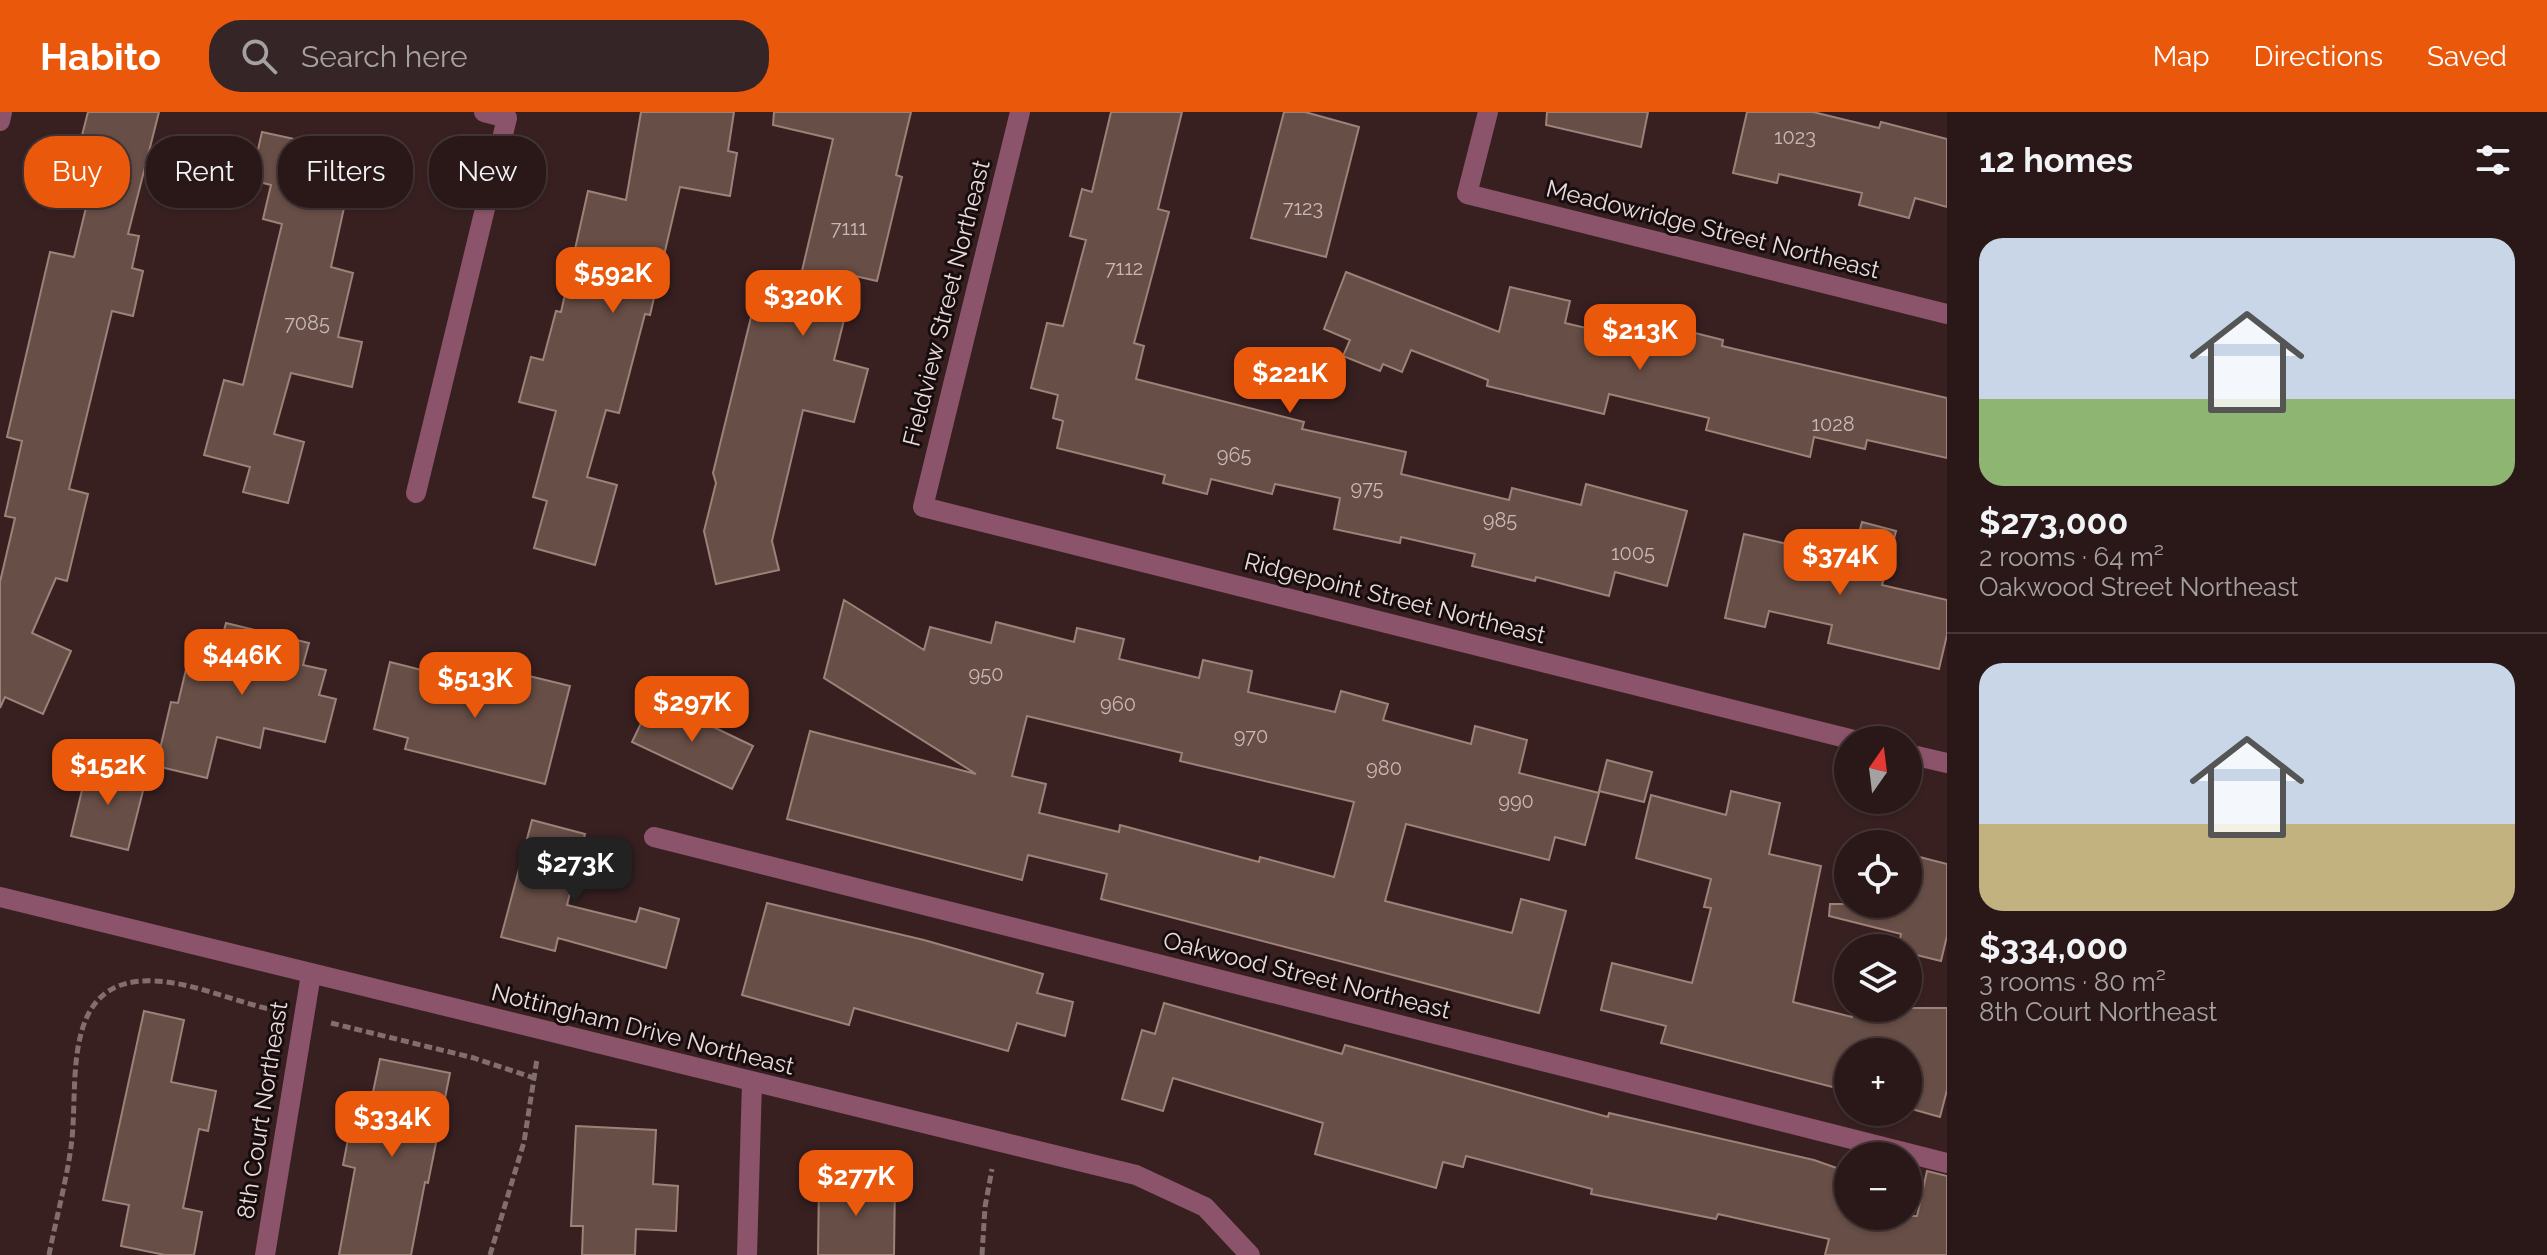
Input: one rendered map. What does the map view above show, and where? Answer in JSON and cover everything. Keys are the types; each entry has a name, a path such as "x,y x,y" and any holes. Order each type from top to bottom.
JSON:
{"street":[{"path":"0,121 2,112"},
{"path":"416,493 507,118 484,112"},
{"name":"Fieldview Street Northeast","path":"923,507 1020,112"},
{"name":"Meadowridge Street Northeast","path":"1488,112 1467,194 1947,314"},
{"name":"Ridgepoint Street Northeast","path":"923,507 1834,735"},
{"path":"1922,757 1947,763"},
{"name":"Oakwood Street Northeast","path":"654,837 1947,1163"},
{"name":"Nottingham Drive Northeast","path":"0,897 1136,1175 1181,1193 1205,1207 1250,1255"},
{"name":"8th Court Northeast","path":"265,1255 311,974"},
{"path":"747,1255 752,1082"}],"path":[{"path":"49,1255 72,1144 79,1031 98,1001 128,984 153,980 474,1058 534,1078"},
{"path":"490,1255 524,1142 540,1030"},
{"path":"982,1255 985,1207 998,1143"}],"building":[{"path":"88,112 159,112 153,136 146,136 146,163 128,234 139,236 132,268 143,271 133,316 112,311 69,489 88,494 67,581 56,578 32,633 71,651 43,714 5,697 0,708 0,582 15,518 5,516 22,441 7,437 50,252 74,257 86,208 130,208 130,136 82,136"},
{"path":"641,112 734,112 728,151 737,153 730,196 680,187 650,315 645,314 619,413 606,410 587,477 617,485 595,565 534,548 547,501 533,497 556,411 519,402 531,357 543,360 556,311 561,312 588,191 626,200"},
{"path":"774,112 911,112 896,175 902,177 877,281 855,276 834,360 868,369 854,422 803,410 772,541 779,570 716,584 704,531 716,483 713,473 752,313 769,318 777,287 797,292 833,139 773,125"},
{"path":"1111,112 1182,112 1158,209 1169,212 1134,343 1144,346 1136,379 1304,422 1302,429 1406,452 1401,474 1509,500 1512,488 1581,505 1586,484 1687,511 1667,586 1615,572 1609,596 1536,577 1535,581 1472,566 1475,554 1401,537 1400,543 1334,529 1340,498 1275,484 1272,494 1211,479 1207,494 1163,483 1165,475 1057,448 1063,421 1053,418 1058,395 1031,388 1047,323 1063,326 1086,240 1070,236 1082,189 1092,192"},
{"path":"1284,112 1305,112 1359,127 1326,257 1251,238"},
{"path":"1547,112 1648,112 1641,147 1546,125"},
{"path":"1747,112 1813,112 1879,128 1881,122 1947,139 1947,207 1915,198 1909,218 1859,205 1862,193 1779,174 1777,183 1733,173"},
{"path":"262,132 280,136 278,208 344,208 331,267 353,273 338,337 362,342 352,387 291,373 274,434 304,442 288,503 243,492 250,467 204,455 224,380 243,385 282,224 263,219 271,185 262,183"},
{"path":"1346,272 1499,332 1510,287 1570,301 1565,323 1650,343 1655,323 1723,340 1722,346 1947,398 1947,458 1867,440 1865,449 1814,437 1810,457 1706,430 1709,418 1609,394 1604,414 1487,386 1488,380 1411,350 1402,372 1383,364 1380,371 1343,356 1350,340 1324,329"},
{"path":"1862,522 1896,531 1882,585 1947,600 1947,635 1939,669 1828,643 1832,625 1769,611 1765,627 1725,618 1744,534 1852,559"},
{"path":"844,600 924,650 930,627 991,643 996,622 1074,642 1077,628 1124,639 1119,659 1199,678 1203,660 1252,671 1248,692 1335,712 1341,691 1388,704 1383,720 1471,744 1475,726 1527,740 1519,773 1599,793 1585,845 1555,837 1549,860 1406,824 1385,901 1512,933 1521,899 1566,911 1539,1013 1101,899 1107,874 1028,855 1022,880 787,819 810,731 976,774 824,678","holes":["1027,716 1182,753 1180,761 1354,802 1334,877 1260,857 1259,862 1120,825 1119,832 1039,813 1046,784 1012,776"]},
{"path":"226,623 309,643 303,665 326,670 319,695 336,699 325,742 264,728 260,748 217,737 207,778 156,766 171,702 178,703 195,632 222,638"},
{"path":"390,662 516,694 521,674 570,686 545,784 405,749 408,738 374,729"},
{"path":"653,698 753,746 732,789 632,742"},
{"path":"1607,760 1652,772 1644,802 1599,791"},
{"path":"88,765 146,779 128,850 71,836"},
{"path":"1731,791 1780,803 1769,854 1821,866 1793,1002 1834,1012 1834,1022 1922,1022 1922,1008 1947,1008 1947,1090 1940,1117 1922,1112 1922,1038 1834,1038 1834,1087 1661,1043 1666,1026 1601,1010 1612,963 1692,983 1711,908 1704,907 1711,879 1636,858 1651,795 1726,815"},
{"path":"532,820 585,834 567,905 636,922 640,908 679,919 666,968 558,938 555,951 501,937"},
{"path":"1922,858 1947,864 1947,936 1941,961 1922,956 1922,934 1901,934 1837,918 1922,918"},
{"path":"767,903 924,940 1043,974 1037,993 1073,1002 1065,1036 1017,1023 1008,1051 854,1008 849,1025 742,995"},
{"path":"1830,904 1834,904 1834,917 1829,916"},
{"path":"1164,1003 1342,1054 1345,1045 1608,1117 1609,1113 1814,1160 1834,1167 1834,1230 1922,1230 1922,1194 1927,1171 1947,1176 1947,1255 1825,1255 1829,1239 1718,1214 1716,1219 1591,1194 1592,1189 1466,1156 1463,1167 1443,1162 1436,1188 1315,1154 1323,1123 1173,1078 1163,1111 1122,1099 1142,1030 1155,1034"},
{"path":"144,1011 184,1020 171,1082 216,1091 208,1131 199,1129 183,1208 202,1212 194,1255 165,1255 121,1246 129,1205 103,1200"},
{"path":"380,1059 450,1073 428,1183 425,1182 411,1255 339,1255 355,1168 343,1165 354,1108 369,1111"},
{"path":"576,1126 656,1130 653,1184 678,1186 676,1231 636,1229 635,1255 582,1255 583,1226 571,1226"},
{"path":"819,1180 895,1180 894,1255 818,1255"}]}
